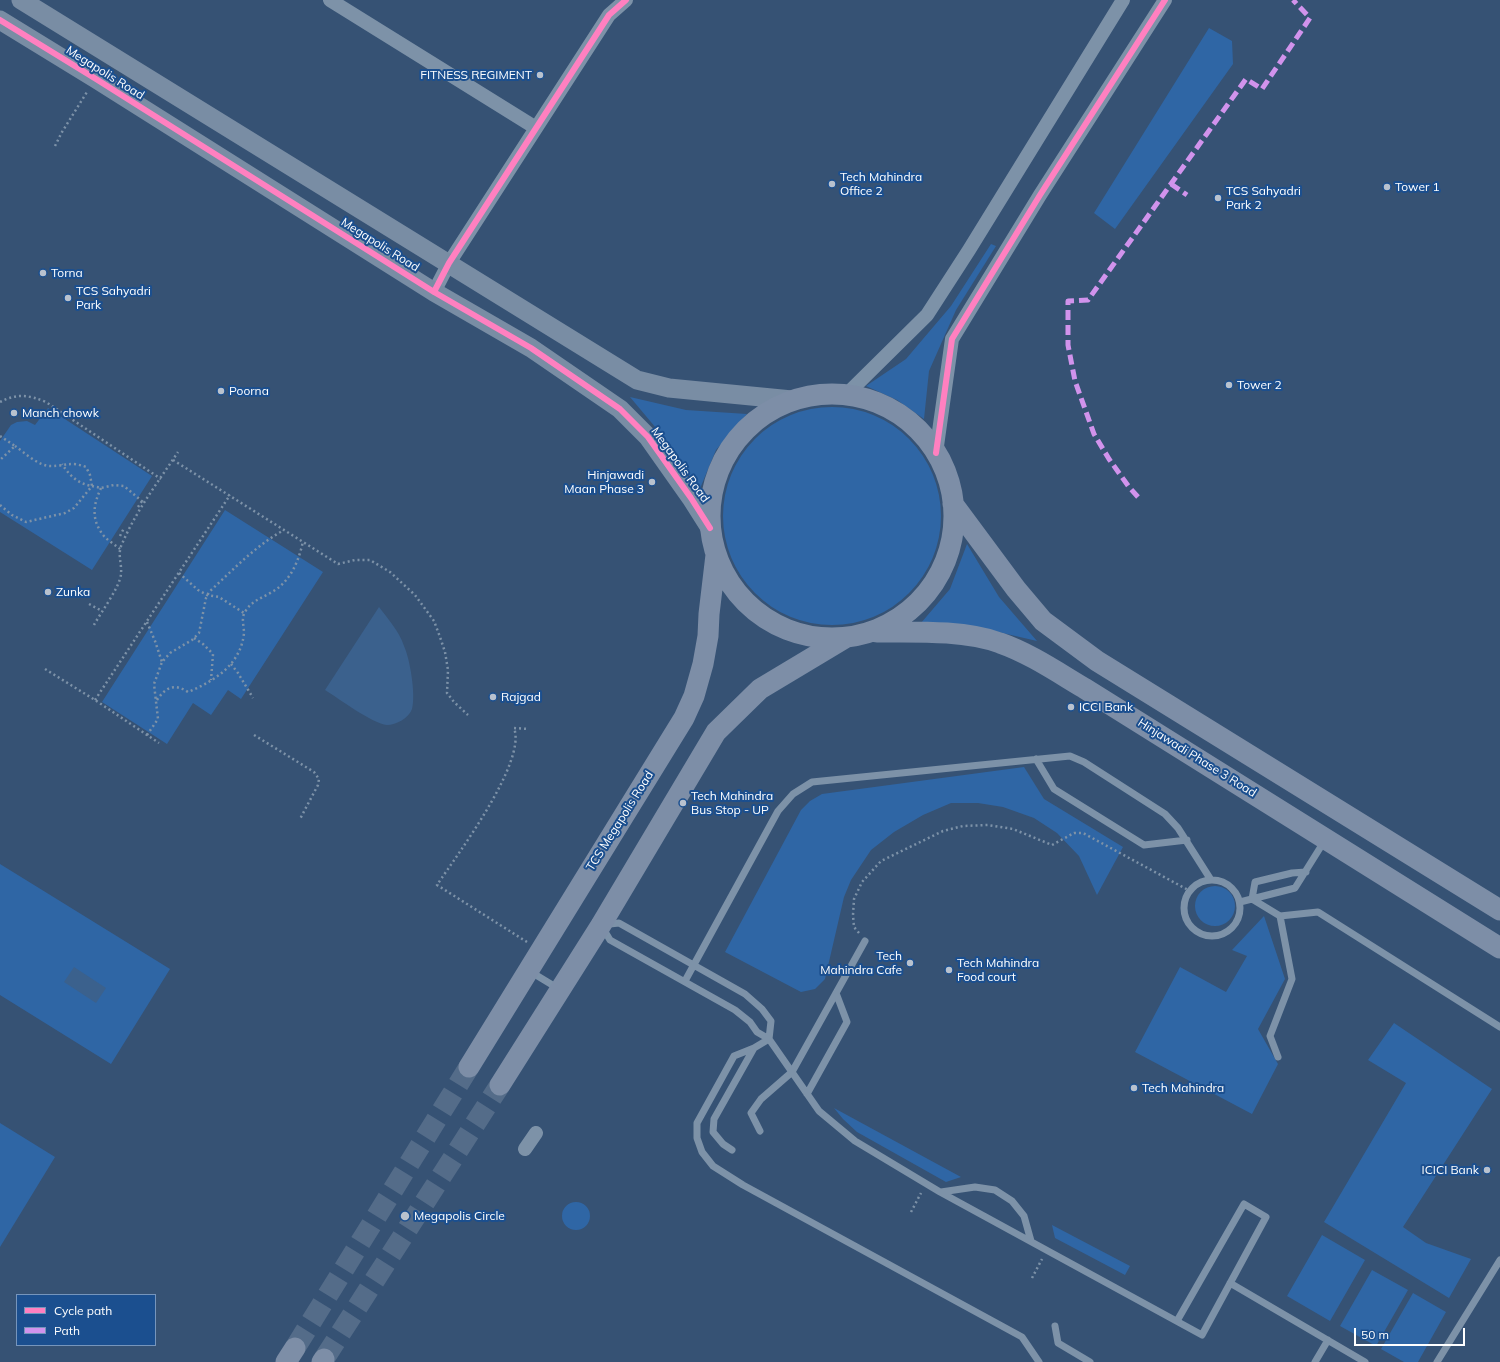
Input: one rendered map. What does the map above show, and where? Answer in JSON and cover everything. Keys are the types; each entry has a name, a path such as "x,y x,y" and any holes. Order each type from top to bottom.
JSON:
{"main road":[{"path":"819,395 846,395 873,401 898,414 919,431 936,452 948,477 953,504 953,531 947,558 935,582 918,603 896,620 872,632 845,638 818,637 791,631 766,618 745,601 728,580 716,555 710,528 711,501 717,474 729,450 746,429 768,412 792,400 819,395"},
{"path":"953,504 1016,589 1043,621 1091,656 1500,910"},
{"name":"TCS Megapolis Road","path":"469,1067 684,718 694,696 703,664 708,636 716,555"},
{"name":"Hinjawadi Phase 3 Road","path":"872,632 926,632 965,635 999,642 1026,655 1084,688 1500,948"},
{"path":"500,1085 601,925 716,732 760,689 845,638"}],"street":[{"name":"Megapolis Road","path":"21,0 638,380 668,388 792,400"},
{"path":"330,0 536,128"},
{"path":"434,292 449,263 609,15 626,0"},
{"path":"846,395 927,315 1124,0"},
{"path":"936,452 952,339 1036,201 1165,0"},
{"name":"Megapolis Road","path":"0,20 434,292 531,348 620,410 648,437 710,528"},
{"path":"525,1149 536,1134"}],"lane":[{"path":"685,982 778,811 793,794 812,782 1070,756 1084,762 1165,814 1187,840 1211,880"},
{"path":"1036,759 1054,789 1144,845 1187,840"},
{"path":"1240,902 1295,888 1326,839"},
{"path":"1252,899 1255,882 1292,873 1306,872"},
{"path":"1211,880 1226,884 1237,895 1240,902 1238,918 1234,925 1222,934 1206,935 1192,927 1185,913 1186,897 1190,891 1196,885 1211,880"},
{"path":"1252,899 1280,916 1318,912 1500,1028"},
{"path":"1278,1057 1270,1036 1292,979 1280,916"},
{"path":"769,1039 771,1020 762,1009 745,994 619,923 601,925 610,940 735,1010 750,1022 757,1032 769,1039 819,1111 856,1142 940,1192 1202,1335 1266,1217 1244,1204 1177,1321"},
{"path":"760,1131 751,1113 761,1099 792,1072 865,941"},
{"path":"529,971 561,990"},
{"path":"807,1094 848,1022 836,993"},
{"path":"769,1039 754,1048 734,1056 698,1123 697,1138 699,1145 702,1152 713,1166 743,1185 1022,1337 1038,1362"},
{"path":"732,1150 723,1144 713,1132 714,1118 754,1048"},
{"path":"940,1192 974,1187 995,1190 1012,1200 1024,1216 1031,1241"},
{"path":"1437,1362 1500,1260"},
{"path":"1230,1283 1365,1362"},
{"path":"1055,1326 1058,1343 1090,1362"},
{"path":"1315,1362 1328,1340"}],"path":[{"path":"55,146 62,132 96,79"},
{"path":"0,402 14,396 24,395 46,402 160,479"},
{"path":"0,436 40,463 51,466 76,463 86,467 90,475 92,486 74,508 65,513 26,522 12,515 0,505"},
{"path":"0,460 15,446"},
{"path":"138,507 160,479 178,452"},
{"path":"173,460 338,564 355,560 370,560 390,572 415,594 434,621 445,652 448,670 447,693 468,715"},
{"path":"62,464 72,479 86,485 101,488 114,485 124,486 143,502"},
{"path":"101,488 95,500 94,508 96,518 101,532 120,549"},
{"path":"95,700 230,495"},
{"path":"94,625 119,582 121,573 120,549 143,502"},
{"path":"120,536 124,528"},
{"path":"147,735 158,719 154,684 162,662 170,653 182,648 198,633 207,595 254,550 269,538 284,530"},
{"path":"156,701 168,688 178,687 188,692 222,674 231,664 241,648 244,632 244,613 257,599 282,585 295,567 303,541"},
{"path":"179,573 190,581 198,590 207,595 219,597 244,613"},
{"path":"89,604 102,611"},
{"path":"146,622 155,641 162,662"},
{"path":"194,638 203,644 213,654 210,680"},
{"path":"231,664 253,698"},
{"path":"45,669 95,700 159,743"},
{"path":"528,729 514,728 517,735 514,750 503,780 488,810 437,885 541,951"},
{"path":"254,735 314,772 319,779 318,785 300,819"},
{"path":"865,941 854,927 853,915 854,899 862,882 881,861 943,831 963,826 988,825 1013,829 1052,845 1074,833 1082,833 1190,891"},
{"path":"911,1212 926,1184"},
{"path":"1032,1278 1047,1250"}],"shaded area":[{"path":"1209,28 1232,41 1233,64 1115,229 1094,213"},
{"path":"991,244 996,246 956,310 929,371 924,419 897,400 866,386 906,359 951,306"},
{"path":"630,397 686,410 747,414 716,450 699,491 666,440"},
{"path":"821,407 843,407 864,411 884,420 901,431 917,447 928,464 937,484 941,505 941,527 937,548 933,558 923,577 901,601 884,612 864,621 843,625 821,625 800,621 780,612 763,601 747,585 736,568 727,548 723,527 723,505 727,484 736,464 747,447 763,431 780,420 800,411"},
{"path":"48,408 152,476 92,570 0,512 0,441 11,425 17,422 27,421 35,425"},
{"path":"225,510 323,572 241,699 228,690 211,715 193,703 167,744 102,702"},
{"path":"967,544 999,597 1037,641 981,628 921,623 950,589"},
{"path":"379,607 393,625 402,641 408,659 413,686 412,709 408,715 394,724 387,725 381,724 365,716 325,690"},
{"path":"1024,767 1044,799 1123,847 1097,895 1079,856 1057,833 1034,818 1003,807 978,803 951,803 923,815 894,832 871,850 851,880 844,897 825,979 815,989 801,992 725,952 801,810 810,801 822,794"},
{"path":"0,864 170,969 111,1064 0,995"},
{"path":"1219,886 1226,889 1232,895 1235,906 1234,914 1226,923 1219,926 1211,926 1204,923 1196,914 1195,902 1198,895 1207,887"},
{"path":"1264,916 1285,979 1258,1029 1278,1064 1252,1114 1135,1052 1180,967 1226,992 1247,956 1232,950"},
{"path":"74,967 106,988 96,1003 64,982"},
{"path":"1394,1023 1492,1089 1403,1227 1426,1243 1471,1259 1449,1298 1324,1222 1406,1083 1368,1060"},
{"path":"834,1108 961,1177 946,1182 857,1132"},
{"path":"0,1123 55,1157 0,1247"},
{"path":"576,1202 586,1206 590,1216 586,1226 576,1230 566,1226 562,1216 566,1206"},
{"path":"1052,1225 1130,1266 1125,1275 1055,1238"},
{"path":"1322,1235 1365,1260 1330,1321 1287,1296"},
{"path":"1372,1270 1408,1290 1376,1346 1340,1326"},
{"path":"1413,1293 1446,1312 1418,1362 1404,1362 1381,1349"}],"tunnel":[{"path":"295,1348 469,1067"},
{"path":"324,1359 500,1085"}],"marked path":[{"path":"1138,497 1109,459 1094,434 1075,381 1068,345 1068,301 1088,300 1246,79 1262,89 1310,18 1293,0"},
{"path":"1171,184 1187,195"}],"cycle path":[{"path":"434,292 449,263 609,15 626,0"},
{"path":"936,453 952,339 1040,195 1165,0"},
{"path":"0,20 434,292 531,348 620,409 648,437 710,528"}],"place":[{"name":"FITNESS REGIMENT","path":"540,75"},
{"name":"Tech Mahindra Office 2","path":"832,184"},
{"name":"Tower 1","path":"1387,187"},
{"name":"TCS Sahyadri Park 2","path":"1218,198"},
{"name":"Torna","path":"43,273"},
{"name":"TCS Sahyadri Park","path":"68,298"},
{"name":"Tower 2","path":"1229,385"},
{"name":"Poorna","path":"221,391"},
{"name":"Manch chowk","path":"14,413"},
{"name":"Hinjawadi Maan Phase 3","path":"652,482"},
{"name":"Zunka","path":"48,592"},
{"name":"Rajgad","path":"493,697"},
{"name":"ICCI Bank","path":"1071,707"},
{"name":"Tech Mahindra Bus Stop - UP","path":"683,803"},
{"name":"Tech Mahindra Cafe","path":"910,963"},
{"name":"Tech Mahindra Food court","path":"949,970"},
{"name":"Tech Mahindra","path":"1134,1088"},
{"name":"ICICI Bank","path":"1487,1170"},
{"name":"Megapolis Circle","path":"405,1216"}]}
